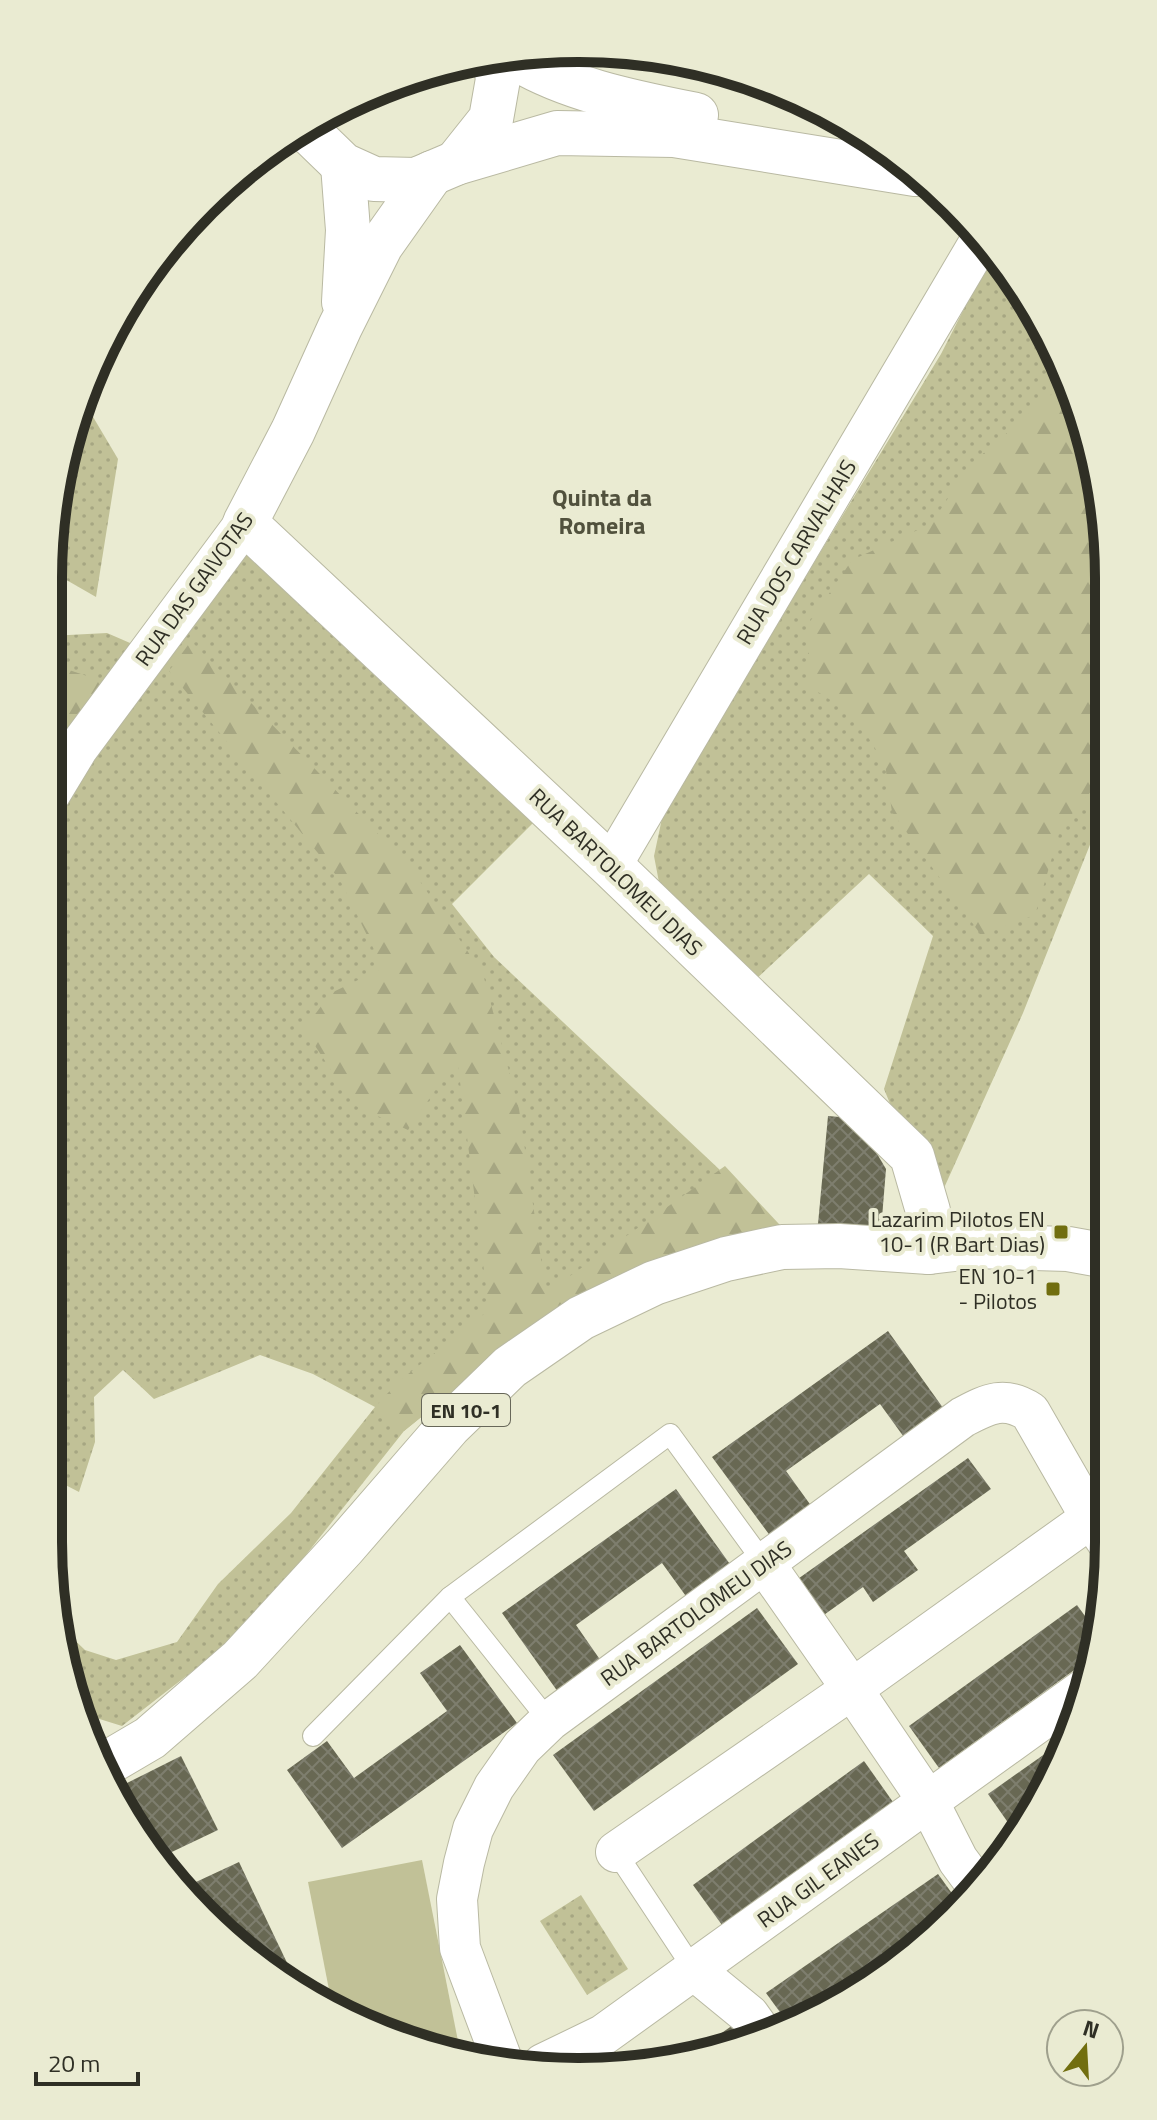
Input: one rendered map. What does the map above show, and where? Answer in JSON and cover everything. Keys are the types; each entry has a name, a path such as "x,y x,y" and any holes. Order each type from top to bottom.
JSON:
{"main road":[{"path":"530,64 567,82 625,101 855,143"},
{"name":"RUA DAS GAIVOTAS","path":"245,523 293,431 381,245 444,168 491,119 498,79 496,69"},
{"path":"313,135 343,165 374,179 416,180 444,168 557,133 660,135 752,146 895,171"},
{"path":"340,327 348,230 343,165"},
{"name":"RUA BARTOLOMEU DIAS","path":"245,523 611,866 912,1156 928,1211 929,1252"},
{"name":"EN 10-1","path":"111,1761 150,1738 220,1679 344,1547 449,1426 510,1367 581,1318 654,1283 726,1259 782,1247 839,1246 929,1252 991,1246 1068,1249 1095,1255"}],"street":[{"name":"RUA DOS CARVALHAIS","path":"611,866 976,249"},
{"name":"RUA DAS GAIVOTAS","path":"62,774 78,748 245,523"},
{"name":"RUA BARTOLOMEU DIAS","path":"499,2052 460,1948 457,1899 473,1829 494,1787 522,1747 549,1721 963,1417 986,1406 1002,1402 1018,1404 1030,1412 1095,1523"},
{"path":"616,1852 852,1689 1095,1533"},
{"path":"764,1563 928,1801 958,1860 971,1877"},
{"name":"RUA GIL EANES","path":"557,2057 603,2035 1071,1699"},
{"path":"694,1970 749,2015 757,2026"}],"lane":[{"path":"313,1736 450,1597 670,1434 764,1563"},
{"path":"450,1597 549,1721"},
{"path":"616,1852 694,1970"}],"green space":[{"path":"987,263 1026,320 1068,412 1091,511 1095,578 1095,832 1023,1013 944,1188 898,1123 884,1089 933,936 869,874 755,980 662,898 654,856 664,809 941,354"},
{"path":"1053,393 1068,414 1085,477 1083,499 1090,504 1091,511 1095,578 1095,787 1061,827 1035,915 981,935 892,812 885,764 854,715 807,685 809,623 852,560 931,524 970,465"},
{"path":"89,411 118,459 96,597 62,577 66,511"},
{"path":"246,547 540,816 452,904 494,957 791,1237 509,1346 404,1431 248,1628 122,1726 92,1717 71,1637 85,1650 116,1660 177,1642 218,1584 291,1513 375,1407 313,1374 260,1355 154,1399 123,1370 94,1397 95,1442 79,1492 62,1483 62,804"},
{"path":"107,633 137,646 62,757 62,635"},
{"path":"191,641 411,868 483,974 519,1109 546,1293 725,1166 791,1237 509,1346 404,1431 375,1407 398,1382 489,1310 457,1058 408,1130 354,1105 304,1029 331,993 383,968 340,880 169,671"},
{"path":"62,668 111,684 62,757"},
{"path":"422,1860 458,2043 412,2031 330,1994 308,1882"},
{"path":"581,1895 628,1969 587,1995 540,1921"}],"building":[{"path":"828,1116 852,1118 886,1169 881,1230 818,1224"},
{"path":"888,1331 946,1412 906,1440 880,1404 786,1471 812,1507 771,1537 712,1457"},
{"path":"968,1458 991,1489 904,1551 918,1570 873,1602 863,1587 821,1617 795,1581"},
{"path":"676,1489 732,1567 688,1599 662,1563 576,1625 601,1661 558,1692 502,1613"},
{"path":"1077,1605 1089,1621 1079,1667 939,1768 909,1726"},
{"path":"757,1608 798,1664 594,1811 553,1755"},
{"path":"460,1645 517,1723 342,1848 287,1770 327,1741 354,1778 447,1711 420,1673"},
{"path":"1051,1749 1010,1825 988,1794"},
{"path":"181,1756 218,1830 168,1854 123,1785"},
{"path":"864,1761 893,1802 722,1925 693,1885"},
{"path":"239,1862 290,1970 238,1930 192,1884"},
{"path":"938,1874 954,1896 893,1951 837,1989 807,2005 783,2016 766,1993"},
{"path":"733,2025 739,2033 712,2040"}],"place":[{"name":"Lazarim Pilotos EN 10-1 (R Bart Dias)","path":"1061,1232"},
{"name":"EN 10-1 - Pilotos","path":"1053,1289"}],"district":[{"name":"Quinta da Romeira","path":"602,511"}]}
